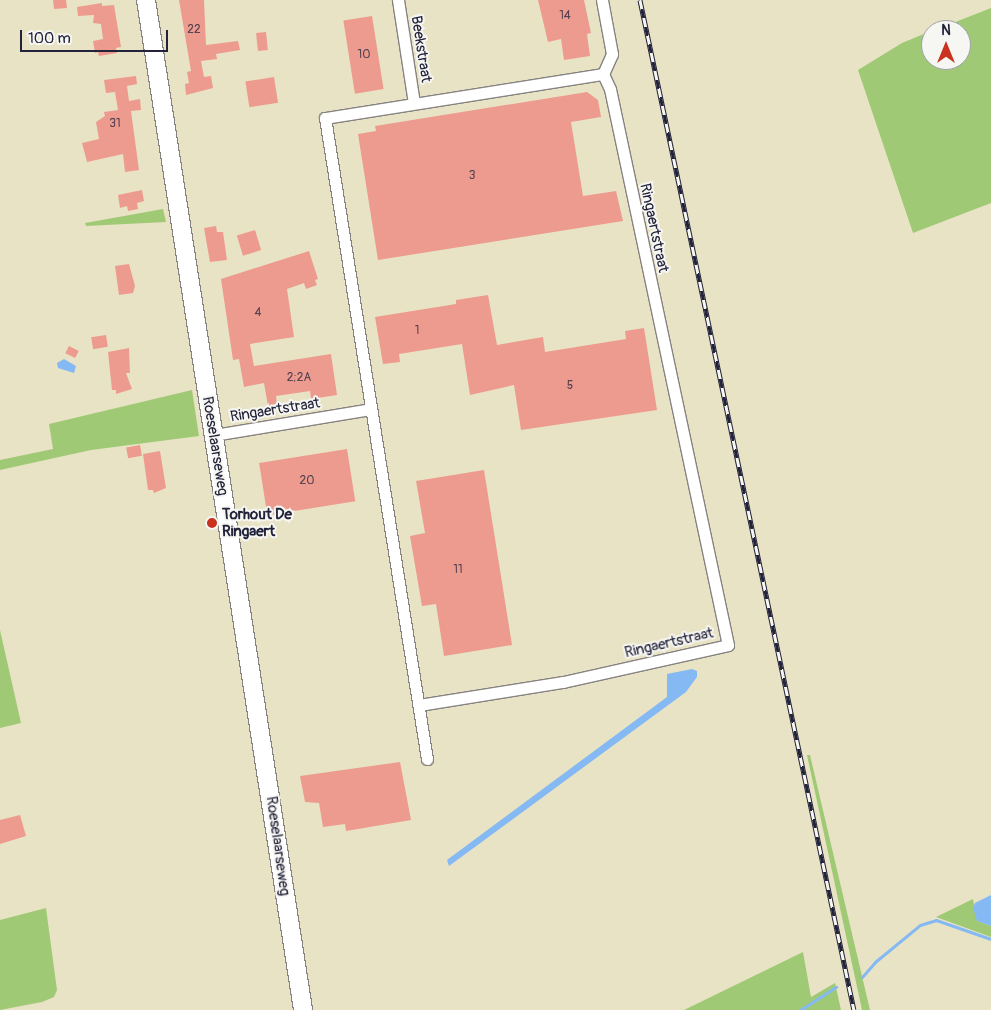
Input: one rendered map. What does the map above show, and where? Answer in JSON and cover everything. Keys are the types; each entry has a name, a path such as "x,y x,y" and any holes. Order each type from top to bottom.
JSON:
{"main road":[{"name":"Roeselaarseweg","path":"146,0 303,1010"}],"street":[{"name":"Beekstraat","path":"398,0 414,103"},
{"path":"427,759 325,118 603,74 612,54 602,0"},
{"name":"Ringaertstraat","path":"419,705 563,682 728,645 610,89 603,74"},
{"name":"Ringaertstraat","path":"214,435 371,409"}],"green space":[{"path":"991,8 991,203 913,233 858,70 902,43 921,35 921,70 971,70 971,20 960,20"},
{"path":"163,209 166,222 86,226 85,223"},
{"path":"192,390 199,436 91,450 0,470 0,460 53,449 49,424"},
{"path":"0,630 21,723 0,728"},
{"path":"807,755 810,755 870,1010 862,1010"},
{"path":"973,899 977,921 991,926 991,937 936,917"},
{"path":"46,908 57,990 54,997 42,1002 0,1010 0,920"},
{"path":"803,952 811,997 835,983 841,1010 684,1010"}],"water":[{"path":"64,359 76,366 74,373 58,368 57,363"},
{"path":"692,669 697,671 697,677 686,692 449,866 447,860 667,697 667,674"},
{"path":"991,895 991,926 977,921 973,908 975,903"}],"building":[{"path":"53,0 66,0 67,8 54,9"},
{"path":"179,0 204,0 206,45 238,41 240,50 216,54 217,59 201,61 204,77 211,76 213,88 186,95 185,84 189,83 187,72 191,71"},
{"path":"538,0 584,0 591,33 587,34 590,56 564,60 561,39 548,42"},
{"path":"102,3 102,6 114,5 121,47 116,48 117,53 99,56 98,52 95,53 93,41 103,39 101,24 93,23 94,15 78,16 77,7"},
{"path":"372,16 384,89 355,94 343,21"},
{"path":"266,32 268,50 258,51 256,33"},
{"path":"136,76 137,84 127,86 129,101 140,99 141,110 131,111 139,170 125,172 123,154 87,162 82,143 99,139 96,122 105,116 104,112 118,110 115,92 106,93 104,80"},
{"path":"274,77 278,103 249,107 245,82"},
{"path":"587,92 598,100 601,117 571,122 583,196 616,191 623,221 378,260 358,134 376,131 375,126"},
{"path":"142,190 144,201 137,203 138,209 128,211 127,206 120,208 118,195"},
{"path":"216,226 217,232 223,232 227,260 210,262 204,228"},
{"path":"255,230 261,250 243,256 237,236"},
{"path":"309,251 318,279 315,280 317,285 306,289 304,283 287,289 294,337 250,344 254,366 331,354 337,395 311,399 310,391 276,396 277,404 268,406 264,383 244,387 239,359 233,360 221,279"},
{"path":"129,264 135,286 133,293 119,295 115,266"},
{"path":"488,295 497,345 543,337 545,352 626,339 625,331 644,328 657,410 521,430 514,385 470,395 462,344 399,354 400,362 383,364 375,317 456,304 456,300"},
{"path":"106,335 108,347 93,349 91,337"},
{"path":"69,346 79,351 75,358 65,353"},
{"path":"129,348 130,373 126,373 132,389 116,394 116,390 112,390 108,352"},
{"path":"140,445 142,456 128,458 126,447"},
{"path":"347,449 355,501 267,515 259,463"},
{"path":"160,451 166,488 154,493 153,490 148,490 143,454"},
{"path":"484,470 512,645 444,656 436,604 422,606 410,536 425,533 416,481"},
{"path":"400,762 411,820 346,831 345,824 323,827 319,803 305,802 300,776"},
{"path":"20,815 26,836 0,844 0,820"}],"waterway":[{"path":"862,977 875,962 920,925 936,920 991,939"},
{"path":"800,1010 836,987"}],"railway":[{"path":"640,0 854,1010"}],"place":[{"name":"Torhout De Ringaert","path":"212,523"}]}
